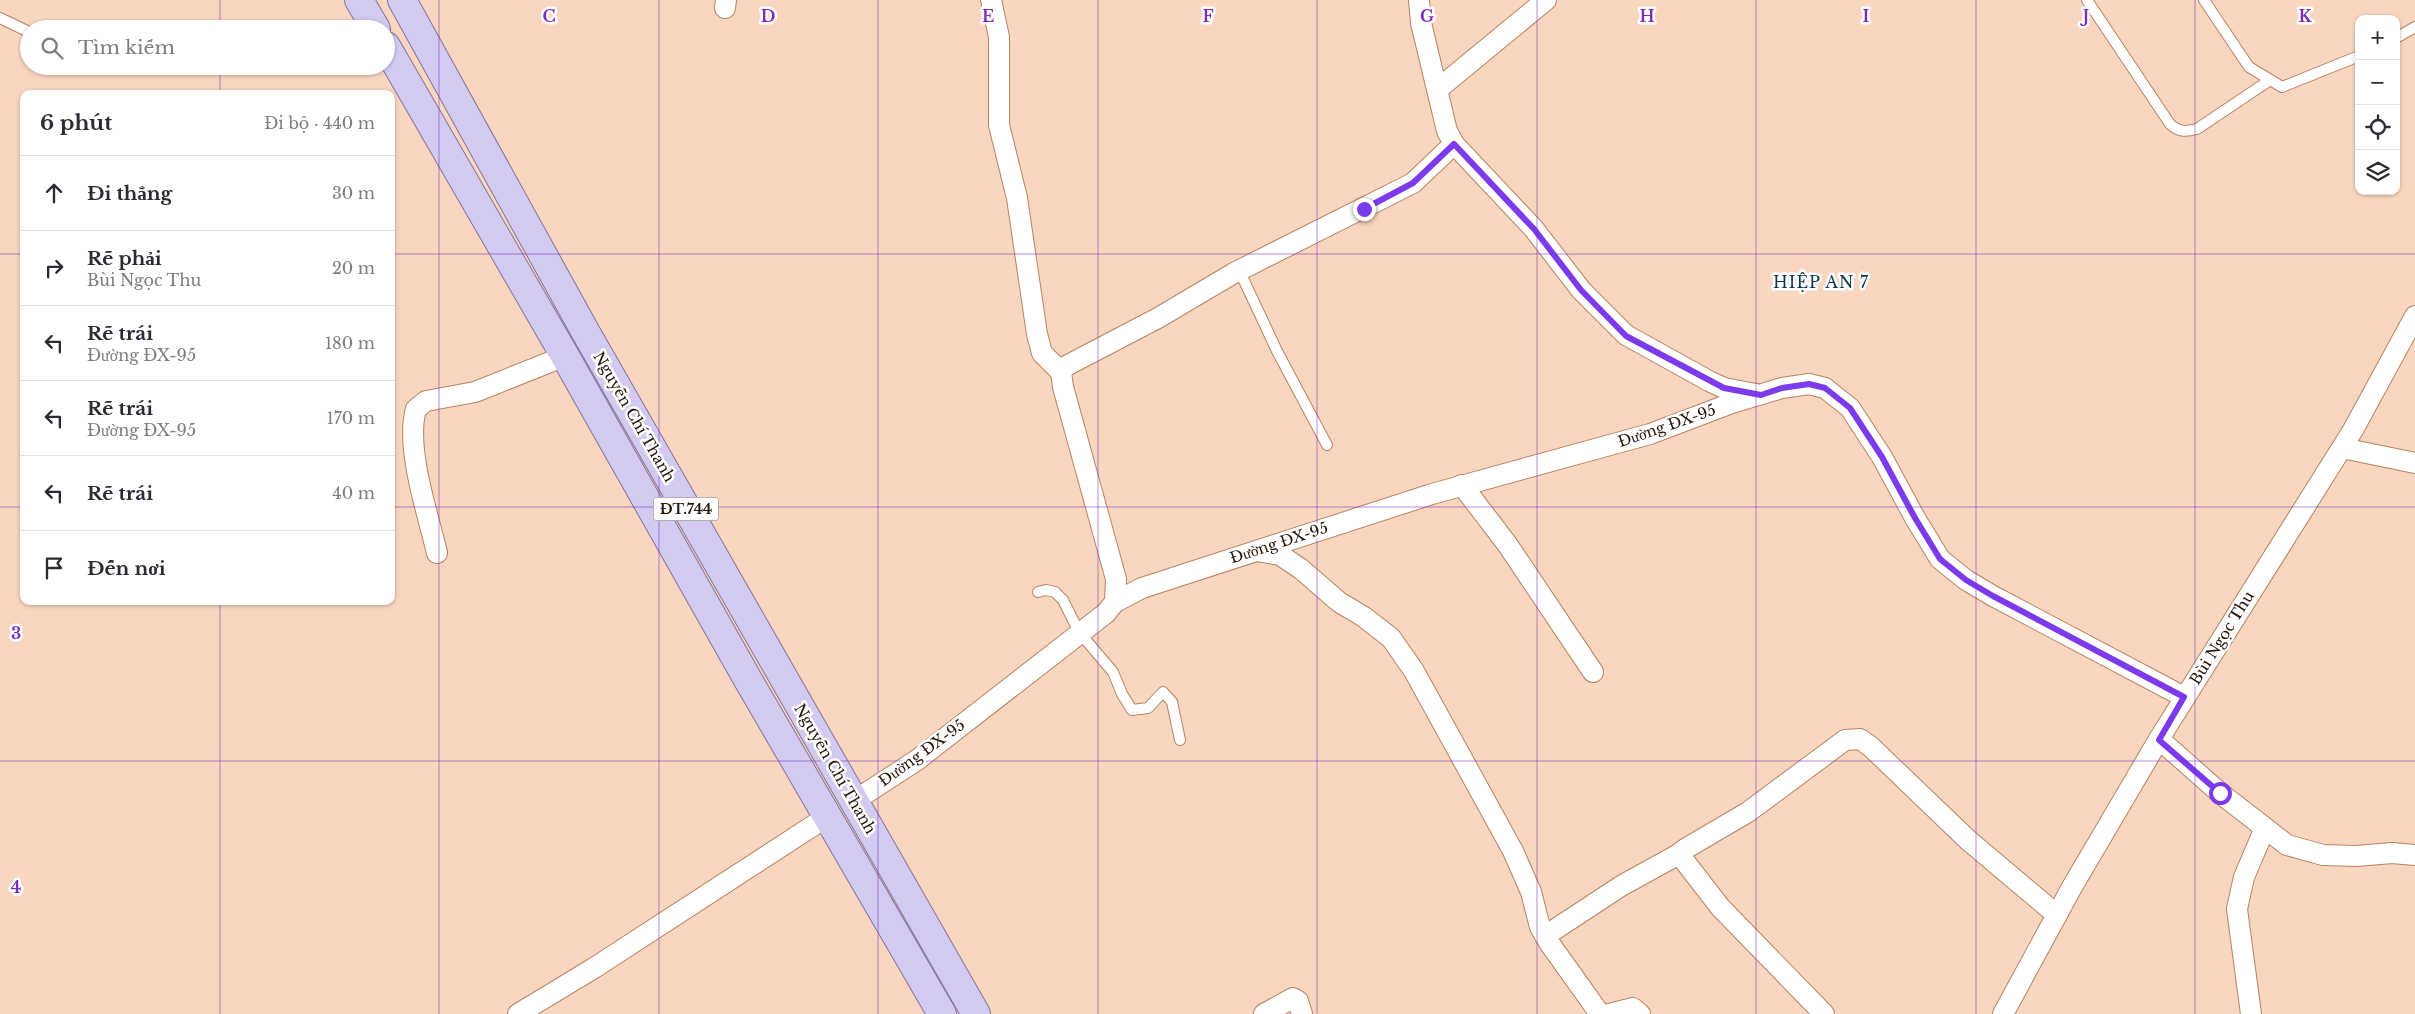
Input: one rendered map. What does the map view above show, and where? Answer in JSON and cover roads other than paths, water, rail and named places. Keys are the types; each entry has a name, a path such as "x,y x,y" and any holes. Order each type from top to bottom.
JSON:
{"main road":[{"path":"359,0 371,20"},
{"name":"Nguyễn Chí Thanh","path":"402,0 585,331 976,1014"},
{"name":"Nguyễn Chí Thanh","path":"395,62 565,356 747,678 942,1014"},
{"path":"828,816 854,801"}],"street":[{"path":"991,0 999,38 999,126 1017,198 1037,334 1042,353 1061,372 1062,387 1116,580 1115,602"},
{"path":"1438,89 1546,0"},
{"name":"Đường ĐX-95","path":"1423,3 1421,23 1447,131 1454,144 1534,229 1581,290 1626,336 1724,388 1761,395"},
{"path":"1061,372 1066,366 1158,318 1239,270 1413,183 1454,144"},
{"name":"Bùi Ngọc Thu","path":"2002,1014 2057,915 2184,697 2342,448 2415,316"},
{"path":"437,553 416,464 413,437 416,409 426,401 475,392 565,356"},
{"name":"Đường ĐX-95","path":"854,801 917,760 1079,632 1106,613 1115,602 1142,588 1462,485 1650,434 1732,403 1782,388 1809,384 1825,388 1850,408 1882,457 1940,559 1966,580 1993,596 2184,697"},
{"path":"2342,448 2415,463"},
{"path":"1462,485 1507,544 1593,672"},
{"path":"1255,551 1280,555 1300,569 1339,602 1364,617 1390,638 1414,671 1513,851 1531,892 1540,927 1545,936 1600,1014"},
{"path":"1545,936 1621,886 1680,854 1685,849 1748,812 1844,740 1860,739 1968,840 2057,915"},
{"path":"2159,740 2220,793 2287,845 2323,855 2356,856 2392,853 2415,856"},
{"path":"518,1014 762,861 828,816"},
{"path":"2251,1014 2237,909 2244,877 2265,828"},
{"path":"1680,854 1720,908 1824,1014"},
{"path":"1264,1014 1293,998 1298,1001 1302,1014"},
{"path":"1609,1014 1633,1008 1640,1014"}],"lane":[{"path":"2087,0 2170,124 2176,129 2185,132 2197,129 2270,80"},
{"path":"2204,0 2249,67 2282,87 2355,58"},
{"path":"0,18 20,28"},
{"path":"2400,36 2415,27"},
{"path":"1239,270 1277,351 1327,446"},
{"path":"1038,592 1046,590 1055,592 1062,600 1079,632 1113,672 1122,694 1132,710 1148,708 1163,692 1168,697 1172,702 1180,740"}],"district":[{"name":"HIỆP AN 7","path":"1821,282"}]}
